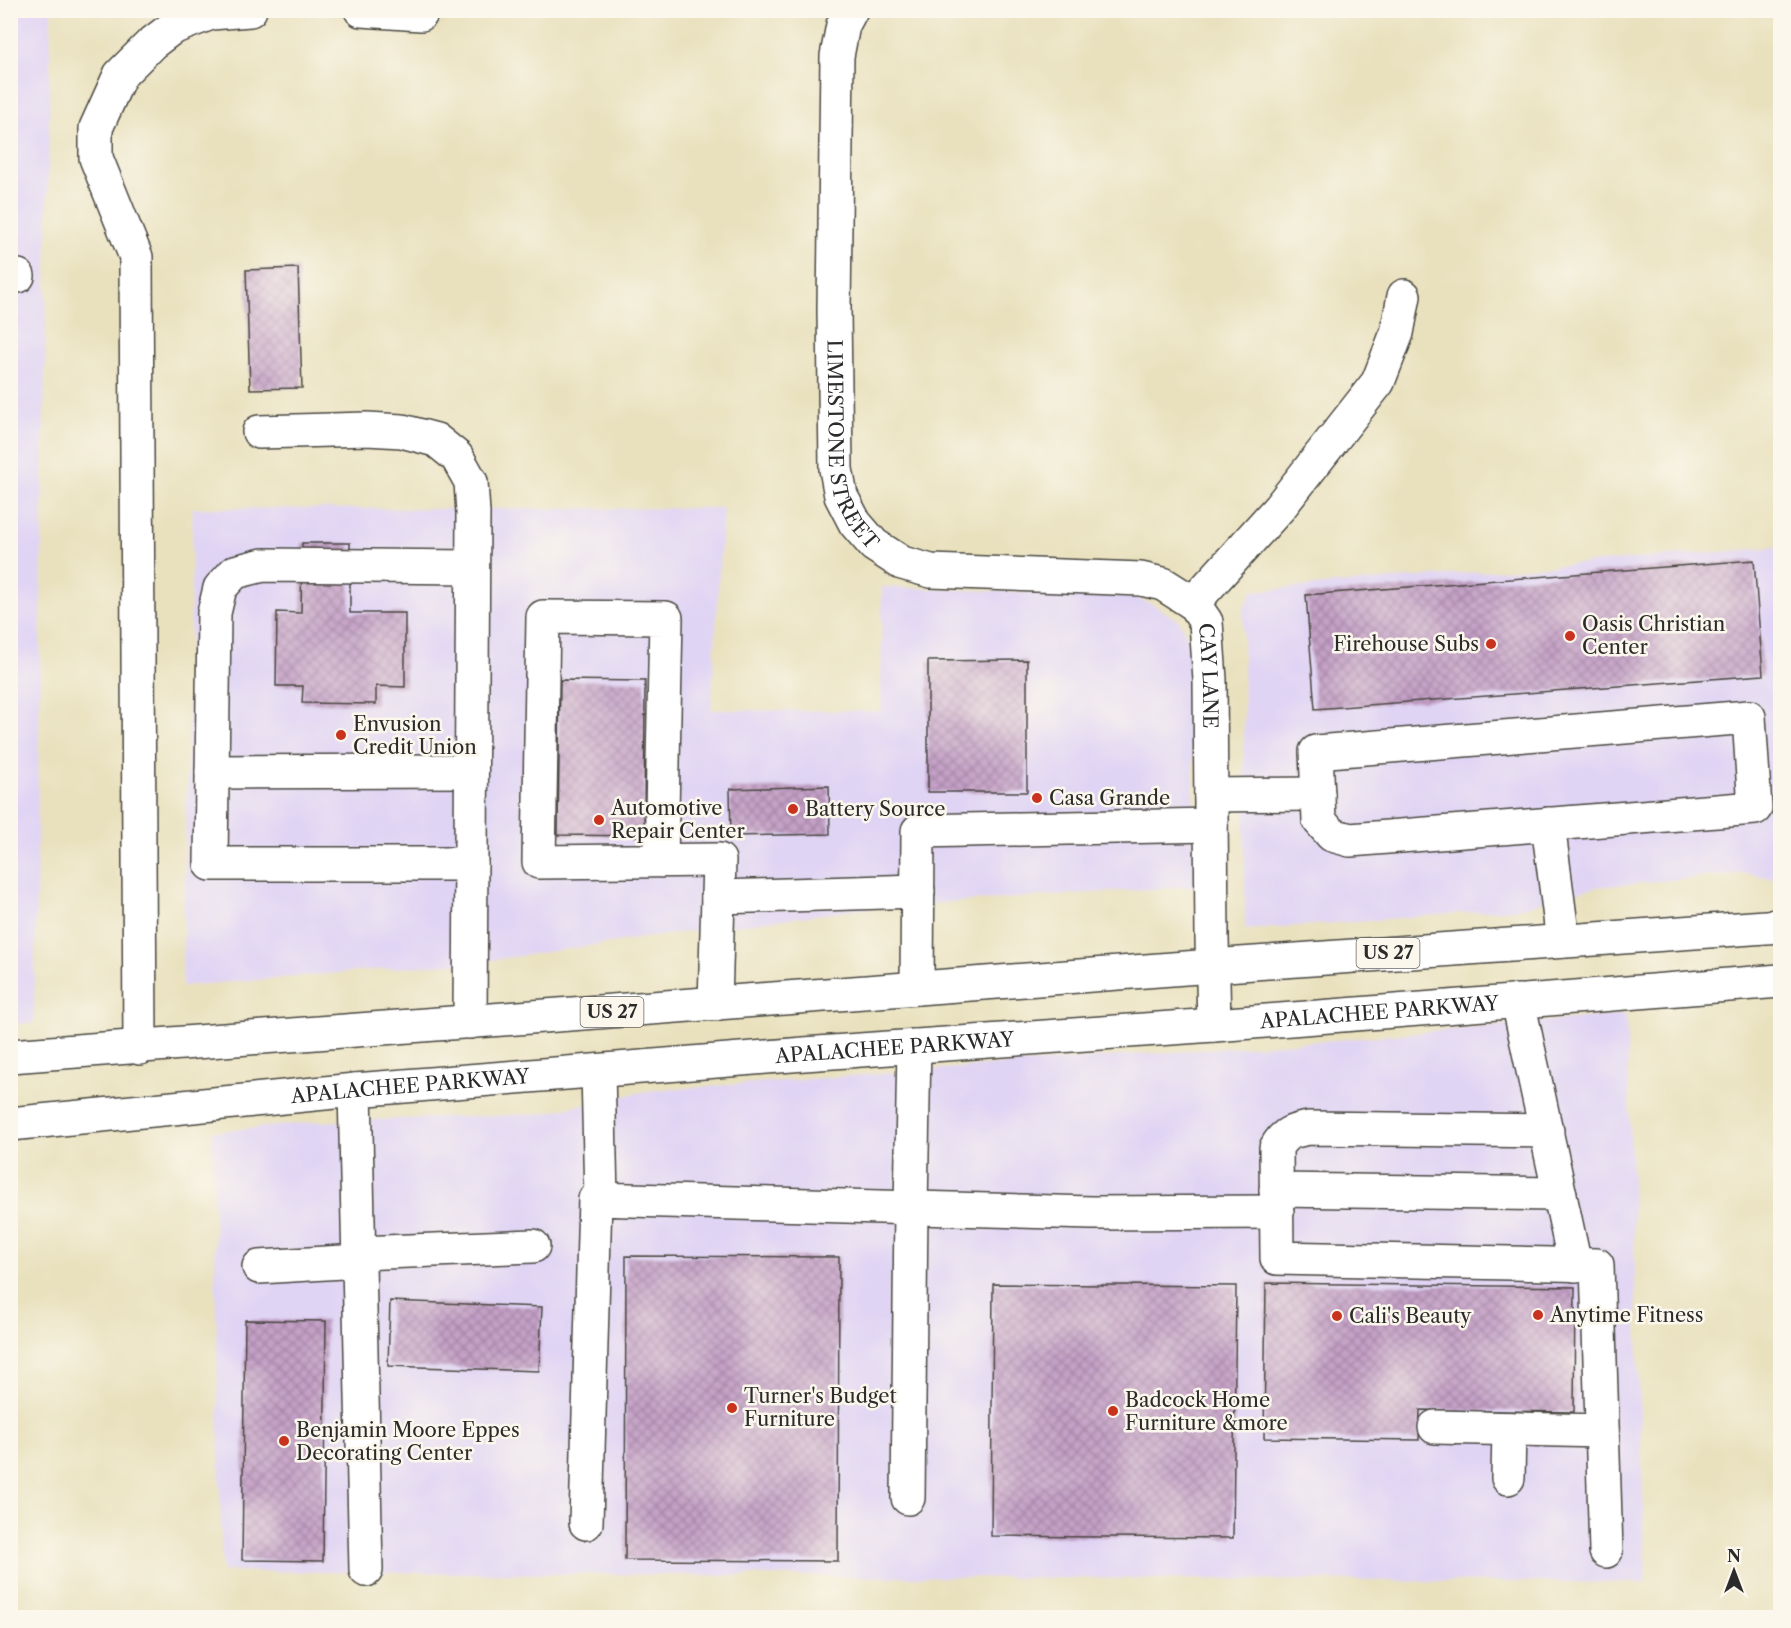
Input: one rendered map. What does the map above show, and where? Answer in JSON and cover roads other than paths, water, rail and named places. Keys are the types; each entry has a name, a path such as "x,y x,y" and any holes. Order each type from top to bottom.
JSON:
{"main road":[{"path":"140,1048 136,257 96,158 96,128 120,75 165,33 211,13 250,10"},
{"path":"361,10 421,14"},
{"name":"LIMESTONE STREET","path":"851,10 843,25 837,56 834,333 836,470 841,496 855,523 874,545 902,563 931,572 1141,579 1163,584 1192,603"},
{"name":"CAY LANE","path":"1214,1024 1210,680 1206,622 1192,603 1279,508 1378,382 1397,333 1404,296"},
{"path":"258,432 402,431 436,440 457,457 471,482 473,513 470,1022"},
{"path":"471,864 212,864 212,772 214,613 220,588 235,572 263,565 472,567"},
{"path":"661,861 666,618 543,617 539,862 661,861 719,860 715,1004"},
{"path":"1749,717 1755,808 1548,824 1350,840 1332,835 1319,820 1316,752 1749,717"},
{"path":"212,772 471,771"},
{"path":"917,988 918,831 1211,810 1318,794"},
{"path":"1548,824 1563,941"},
{"path":"718,897 918,891"},
{"name":"US 27","path":"10,1056 1780,926"},
{"name":"APALACHEE PARKWAY","path":"10,1124 355,1090 1780,981"},
{"path":"1518,1001 1575,1265"},
{"path":"908,1498 914,1046"},
{"path":"598,1071 601,1199"},
{"path":"355,1090 366,1570"},
{"path":"1547,1131 1310,1128 1294,1131 1281,1138 1276,1148 1277,1258 1597,1265 1606,1551"},
{"path":"586,1523 595,1199 1092,1213 1276,1201 1560,1194"},
{"path":"259,1267 359,1257 533,1246"},
{"path":"1435,1427 1602,1431"},
{"path":"1508,1478 1509,1429"}],"place":[{"name":"Oasis Christian Center","path":"1570,636"},
{"name":"Firehouse Subs","path":"1491,644"},
{"name":"Envusion Credit Union","path":"341,735"},
{"name":"Casa Grande","path":"1037,798"},
{"name":"Battery Source","path":"793,809"},
{"name":"Automotive Repair Center","path":"599,820"},
{"name":"Anytime Fitness","path":"1538,1315"},
{"name":"Cali's Beauty","path":"1337,1316"},
{"name":"Turner's Budget Furniture","path":"732,1408"},
{"name":"Badcock Home Furniture &more","path":"1113,1411"},
{"name":"Benjamin Moore Eppes Decorating Center","path":"284,1441"}]}
